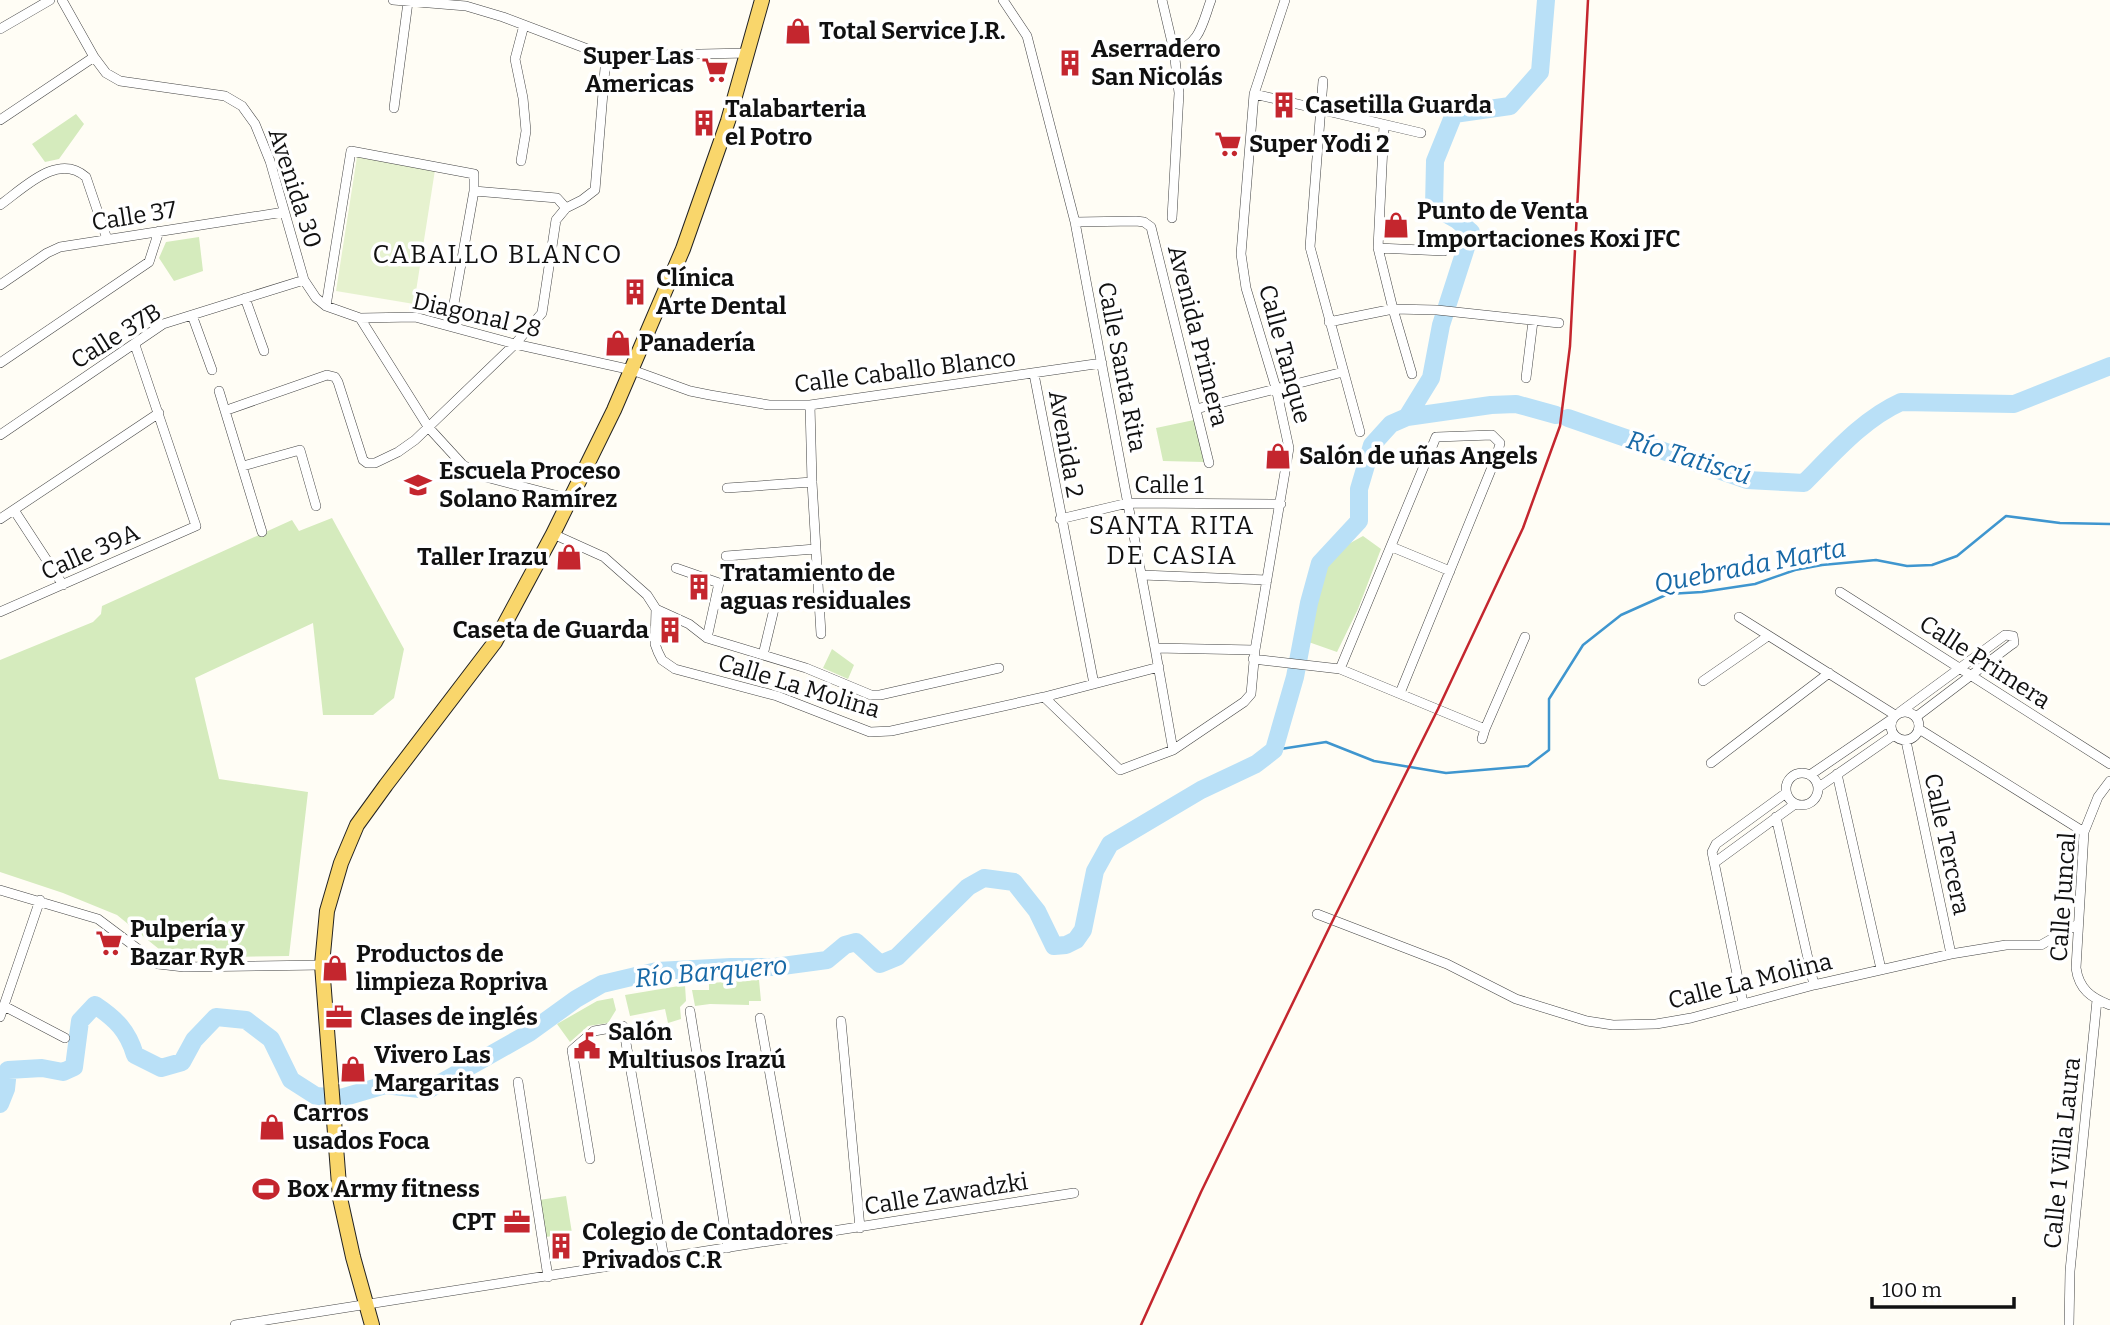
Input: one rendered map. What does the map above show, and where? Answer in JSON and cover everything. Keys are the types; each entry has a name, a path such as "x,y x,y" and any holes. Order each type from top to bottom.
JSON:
{"main road":[{"path":"372,1325 353,1257 341,1198 322,965 327,911 341,863 357,825 495,642 553,534 632,370 683,249 717,155 762,0"}],"street":[{"path":"0,29 50,0"},
{"name":"Avenida 30","path":"61,0 106,73 120,80 225,96 242,106 255,124 270,161 304,280 316,298"},
{"path":"393,0 470,3 606,56 748,53"},
{"name":"Calle Santa Rita","path":"1003,0 1027,36 1075,222 1159,667 1172,750"},
{"name":"Avenida Primera","path":"1162,0 1174,51 1179,93 1172,218"},
{"path":"1174,51 1191,45 1197,37 1211,0"},
{"name":"Calle Tanque","path":"1044,697 1120,770 1172,750 1244,702 1251,694 1254,655 1289,448 1276,388 1246,289 1241,254 1254,94 1285,0"},
{"path":"394,108 408,2"},
{"path":"521,160 526,131 515,59 524,25"},
{"path":"226,410 321,376 335,377 363,460 371,464 398,452 429,428 515,344 542,313 556,220 566,208 595,190 606,56"},
{"path":"1,118 94,57"},
{"path":"1323,81 1310,247 1360,432"},
{"path":"1254,94 1421,133"},
{"path":"1384,125 1378,248 1412,374"},
{"path":"326,306 351,151 474,174 474,191 450,326"},
{"path":"0,205 54,168 79,170 86,177 107,239"},
{"path":"474,191 556,198 566,208"},
{"name":"Calle 37","path":"0,285 53,250 284,212"},
{"name":"Avenida Primera","path":"1075,222 1144,222 1151,227 1209,463"},
{"path":"0,363 149,262 159,231"},
{"path":"1378,248 1444,251"},
{"name":"Calle 37B","path":"0,435 163,324 304,280"},
{"path":"245,298 264,351"},
{"name":"Diagonal 28","path":"316,298 326,306 359,318 407,316 632,370"},
{"path":"1329,322 1393,309 1437,310 1559,323"},
{"path":"192,315 212,370"},
{"path":"359,318 429,428 462,464 471,471 570,499"},
{"path":"1526,378 1533,321"},
{"path":"0,519 159,413 135,345"},
{"name":"Calle Caballo Blanco","path":"632,370 710,396 769,405 810,405 1102,363"},
{"path":"1196,409 1343,372"},
{"name":"Avenida 2","path":"1034,374 1094,684"},
{"path":"219,391 262,533"},
{"path":"810,405 821,634"},
{"name":"Calle 39A","path":"1,609 63,585 196,526 159,413"},
{"path":"1339,669 1436,436 1492,435 1497,438 1500,447 1400,693"},
{"path":"243,466 300,450 316,506"},
{"path":"727,488 812,482"},
{"name":"Calle 1","path":"1060,519 1128,503 1280,504"},
{"path":"14,510 63,585"},
{"path":"553,534 612,563 647,595 656,609 689,624 707,638 806,667 870,695 999,668"},
{"path":"1391,547 1450,571"},
{"path":"726,556 815,549"},
{"path":"676,568 719,583 707,638"},
{"path":"1142,575 1267,580"},
{"name":"Calle Primera","path":"1840,592 2110,764"},
{"name":"Calle La Molina","path":"656,609 658,652 662,660 675,669 777,696 870,732 891,731 1044,697 1159,667"},
{"path":"763,655 774,609"},
{"path":"1739,617 1896,715 1909,712 1916,717 1919,729 2084,832"},
{"path":"1703,681 1768,636"},
{"path":"1810,775 1959,668 2009,636 2014,643 1916,717"},
{"path":"1482,739 1521,641"},
{"path":"1155,648 1254,655 1339,669 1485,729"},
{"path":"1711,763 1829,673"},
{"path":"1896,715 1891,726 1894,735 1906,741 1913,738 1919,729"},
{"path":"1819,787 1894,735"},
{"name":"Calle Tercera","path":"1906,741 1951,954"},
{"path":"1742,1003 1712,852 1716,844 1786,793 1790,778 1799,773 1810,775 1819,787 1818,796 1812,803 1804,806 1795,804 1786,793"},
{"path":"1837,774 1881,969"},
{"name":"Calle Juncal","path":"2097,1000 2085,992 2078,981 2078,924 2084,832 2098,797 2110,780"},
{"path":"1714,863 1795,804"},
{"path":"1776,817 1814,985"},
{"path":"0,890 98,919 158,964 184,967 322,965"},
{"path":"0,1017 4,1006 4,988 40,900"},
{"name":"Calle La Molina","path":"1317,914 1447,964 1516,999 1587,1021 1613,1025 1656,1024 1691,1018 1814,985 1951,954 2006,945 2019,947 2041,944 2078,924"},
{"path":"2097,1000 2110,1005"},
{"name":"Calle 1 Villa Laura","path":"2069,1325 2070,1271 2097,1000"},
{"path":"4,1006 65,1038"},
{"path":"690,1011 729,1248"},
{"path":"760,1018 799,1238"},
{"path":"842,1021 860,1228"},
{"path":"590,1160 572,1050 594,1031 623,1026 664,1258"},
{"path":"518,1082 548,1277"},
{"name":"Calle Zawadzki","path":"235,1325 1074,1193"}],"green space":[{"path":"76,114 84,124 59,159 45,162 32,144"},
{"path":"357,157 435,170 414,304 336,291"},
{"path":"199,237 203,271 174,281 159,258 166,242"},
{"path":"1194,420 1204,462 1163,461 1156,428"},
{"path":"332,518 404,649 394,698 373,715 323,715 313,623 195,678 219,779 308,792 289,956 170,958 117,915 0,872 0,660 93,622 101,614 102,606 292,520 299,531"},
{"path":"1363,536 1381,549 1358,609 1337,652 1300,639 1314,563"},
{"path":"832,649 854,665 848,679 823,668"},
{"path":"759,980 761,1001 749,1001 749,1005 695,1006 692,990 709,990 709,983"},
{"path":"685,985 686,1001 680,1007 681,1019 668,1023 665,1009 630,1016 625,995"},
{"path":"613,998 616,1010 608,1023 588,1026 570,1042 557,1024 597,1001"},
{"path":"566,1196 572,1233 546,1237 539,1200"}],"waterway":[{"path":"1407,417 1431,378 1441,325 1471,232 1457,220 1434,207 1435,161 1454,114 1510,106 1540,72 1546,0"},
{"name":"Río Tatiscú","path":"1568,418 1747,480 1804,483 1861,427 1901,402 2014,404 2110,366"},
{"name":"Río Barquero","path":"0,1104 6,1089 8,1070 42,1068 63,1072 74,1067 80,1021 95,1005 120,1026 135,1055 161,1068 182,1062 194,1040 216,1017 246,1020 271,1039 291,1080 316,1096 341,1098 385,1085 428,1090 529,1033 602,984 657,971 775,967 827,960 845,945 856,942 880,964 897,957 968,887 984,878 1014,882 1037,911 1054,946 1066,945 1076,940 1083,930 1095,871 1110,844 1201,790 1256,764 1274,750 1295,677 1309,603 1320,563 1359,521 1359,489 1372,445 1391,424 1407,417 1491,405 1516,404 1556,415"},
{"name":"Quebrada Marta","path":"1274,750 1326,742 1374,761 1446,773 1528,766 1549,750 1549,699 1583,645 1621,615 1668,594 1755,584 1795,570 1822,565 1876,560 1907,566 1932,565 1957,556 2006,516 2060,523 2110,524"}],"railway":[{"path":"1141,1325 1201,1192 1438,709 1523,528 1560,426 1570,346 1588,0"}],"place":[{"name":"Total Service J.R.","path":"798,31"},
{"name":"Aserradero San Nicolás","path":"1070,63"},
{"name":"Super Las Americas","path":"715,70"},
{"name":"Casetilla Guarda","path":"1284,105"},
{"name":"Talabarteria el Potro","path":"704,123"},
{"name":"Super Yodi 2","path":"1228,144"},
{"name":"Punto de Venta Importaciones Koxi JFC","path":"1396,225"},
{"name":"Clínica Arte Dental","path":"635,292"},
{"name":"Panadería","path":"618,343"},
{"name":"Salón de uñas Angels","path":"1278,456"},
{"name":"Escuela Proceso Solano Ramírez","path":"418,485"},
{"name":"Taller Irazu","path":"569,557"},
{"name":"Tratamiento de aguas residuales","path":"699,587"},
{"name":"Caseta de Guarda","path":"670,630"},
{"name":"Pulpería y Bazar RyR","path":"109,943"},
{"name":"Productos de limpieza Ropriva","path":"335,968"},
{"name":"Clases de inglés","path":"339,1017"},
{"name":"Salón Multiusos Irazú","path":"587,1046"},
{"name":"Vivero Las Margaritas","path":"353,1069"},
{"name":"Carros usados Foca","path":"272,1127"},
{"name":"Box Army fitness","path":"266,1189"},
{"name":"CPT","path":"517,1222"},
{"name":"Colegio de Contadores Privados C.R","path":"561,1246"}],"district":[{"name":"CABALLO BLANCO","path":"498,254"},
{"name":"SANTA RITA DE CASIA","path":"1172,540"}]}
